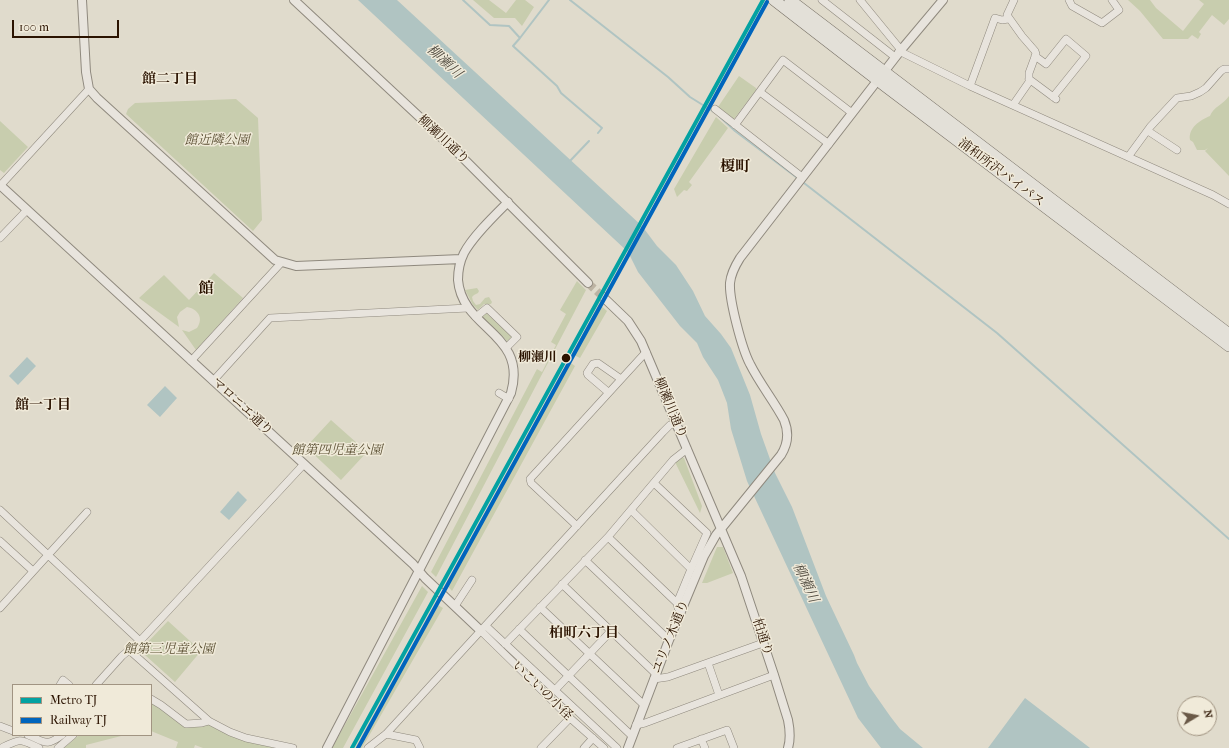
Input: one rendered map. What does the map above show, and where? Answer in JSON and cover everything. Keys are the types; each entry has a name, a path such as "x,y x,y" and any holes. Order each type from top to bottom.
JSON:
{"highway":[{"name":"浦和所沢バイパス","path":"774,0 877,80 1229,346"},
{"name":"浦和所沢バイパス","path":"790,0 1229,334"}],"street":[{"path":"82,0 86,72 89,89 272,258 281,263 296,266 461,259"},
{"name":"柳瀬川通り","path":"294,0 456,151 588,283"},
{"path":"822,0 898,53 1213,195 1229,204"},
{"path":"860,0 898,53"},
{"name":"ユリノ木通り","path":"628,748 669,640 712,540 779,458 786,447 788,438 786,424 746,355 732,302 730,285 732,272 736,264 802,177 898,53 942,0"},
{"path":"1013,105 1029,82 1029,73 1035,56 1035,51 1008,19 1007,12 1014,0"},
{"path":"1069,0 1072,6 1102,23 1119,10 1112,0"},
{"path":"970,86 995,18 1002,20 1008,19"},
{"path":"1029,79 1055,99 1086,56 1066,40 1046,64 1035,56"},
{"path":"735,125 783,60 852,113"},
{"path":"1128,157 1148,131 1177,98 1191,96 1200,92 1206,88 1221,71 1224,69 1229,69"},
{"path":"0,186 89,89"},
{"path":"760,92 829,144"},
{"path":"715,109 802,177"},
{"path":"1148,131 1177,150"},
{"name":"マロニエ通り","path":"0,186 410,561 455,606 483,628"},
{"path":"327,748 513,387 514,375 512,360 506,348 499,339 468,308 462,298 458,275 461,259 471,242 508,202"},
{"path":"0,238 26,210"},
{"path":"191,361 281,263"},
{"name":"柳瀬川通り","path":"603,297 632,326 638,335 720,529"},
{"path":"213,381 270,318 468,308"},
{"path":"476,317 488,308 517,337 506,348"},
{"path":"577,526 531,483 530,479 646,352"},
{"path":"608,392 588,375 587,373 593,364 598,363 621,379"},
{"path":"498,393 508,399"},
{"path":"368,748 386,734 663,432 670,425 676,423"},
{"path":"505,644 608,536 675,458 687,448"},
{"path":"97,684 122,656 140,641 304,464"},
{"path":"654,483 707,533 678,604 680,613"},
{"path":"0,510 140,641"},
{"path":"631,510 691,569"},
{"path":"2,603 49,555 87,512"},
{"name":"柏通り","path":"720,529 741,576 774,675 790,730 788,748"},
{"path":"608,536 678,604"},
{"path":"0,541 33,571"},
{"path":"585,560 669,640"},
{"path":"455,606 472,580"},
{"path":"562,584 612,630 655,676 668,678 763,643"},
{"path":"540,606 644,705"},
{"path":"483,628 505,644 617,748"},
{"name":"いこいの小径","path":"483,628 570,718 604,748"},
{"path":"519,629 632,736"},
{"path":"555,690 612,630"},
{"path":"129,650 209,721 230,732 246,738 294,748"},
{"path":"708,662 719,695"},
{"path":"636,725 774,675"},
{"path":"61,684 63,680 68,684"},
{"path":"152,700 186,724 209,721"},
{"path":"541,748 570,718"},
{"path":"0,726 12,731"},
{"path":"677,748 727,730 734,748"},
{"path":"386,734 416,740 420,748"},
{"path":"30,736 47,743 52,743 61,736"},
{"path":"58,748 72,736"},
{"path":"584,748 593,738"},
{"path":"702,739 705,748"},
{"path":"2,746 17,740 24,741 39,748"}],"green space":[{"path":"473,0 489,0 506,13 516,0 525,0 534,7 522,26 515,18 494,18"},
{"path":"1128,0 1150,0 1156,8 1183,31 1204,4 1199,0 1229,0 1229,19 1224,25 1212,15 1199,32 1201,34 1198,39 1192,35 1188,39 1163,39 1140,11"},
{"path":"739,76 756,88 756,90 734,119 732,119 718,107"},
{"path":"1229,96 1229,176 1205,151 1208,148 1205,150 1197,150 1193,142 1190,140 1190,136 1193,128 1202,120 1210,116 1211,113"},
{"name":"館近隣公園","path":"236,99 258,118 262,220 253,231 126,114 128,109 135,103"},
{"path":"716,117 728,128 689,182 692,185 687,191 684,190 677,197 674,189"},
{"path":"0,121 28,147 4,173 0,170"},
{"path":"214,273 243,298 196,350 182,330 189,332 197,328 200,317 197,312 187,307 180,312 177,317 179,327 139,298 164,275 189,300"},
{"path":"577,281 586,290 436,577 431,572 537,369 542,372 556,345 551,342 566,314 560,310"},
{"path":"477,288 479,291 478,293 472,297 476,305 480,304 485,298 489,297 492,302 491,304 484,304 478,310 473,305 465,290"},
{"path":"599,304 607,311 580,358 572,354"},
{"path":"486,313 513,338 509,343 482,317"},
{"path":"568,361 575,366 452,591 446,584"},
{"name":"館第四児童公園","path":"331,420 367,452 341,480 306,447"},
{"path":"679,457 684,458 702,506 700,513 675,462"},
{"path":"717,547 723,547 733,573 707,583 702,583"},
{"path":"422,586 428,592 343,748 332,748"},
{"path":"436,604 443,608 362,748 355,748"},
{"name":"館第三児童公園","path":"168,621 201,651 175,682 145,655 144,646"},
{"path":"152,703 186,727 209,723 229,734 274,748 203,748 195,745 194,748 176,748 178,742 152,731"},
{"path":"78,736 121,736 86,745 86,748 64,748"}],"water":[{"path":"358,0 397,0 642,226 657,246 676,265 693,291 705,316 731,348 750,395 761,434 775,473 792,507 826,596 857,663 869,686 900,729 923,748 881,748 858,718 747,481 731,429 727,403 718,380 703,357 697,343 680,326 638,272 628,252"},
{"path":"27,357 36,366 18,385 9,376"},
{"path":"165,386 177,398 160,417 147,405"},
{"path":"238,491 247,500 229,520 220,512"},
{"path":"1025,698 1090,748 988,748"}],"waterway":[{"path":"463,0 490,25 509,26 520,38 549,0"},
{"path":"570,0 668,77 690,97 714,112"},
{"path":"520,38 513,46 557,86 561,93 602,128 598,133"},
{"path":"719,116 735,131 796,177"},
{"path":"569,162 589,141"},
{"path":"804,183 997,333 1229,539"}],"tunnel":[{"path":"588,283 603,297"}],"metro line":[{"name":"TJ","path":"352,748 763,0"}],"rail line":[{"name":"TJ","path":"358,748 767,2"}],"place":[{"name":"柳瀬川","path":"566,358"}],"district":[{"name":"館二丁目","path":"170,80"},
{"name":"榎町","path":"735,167"},
{"name":"館","path":"206,289"},
{"name":"館一丁目","path":"43,406"},
{"name":"柏町六丁目","path":"584,634"}]}
